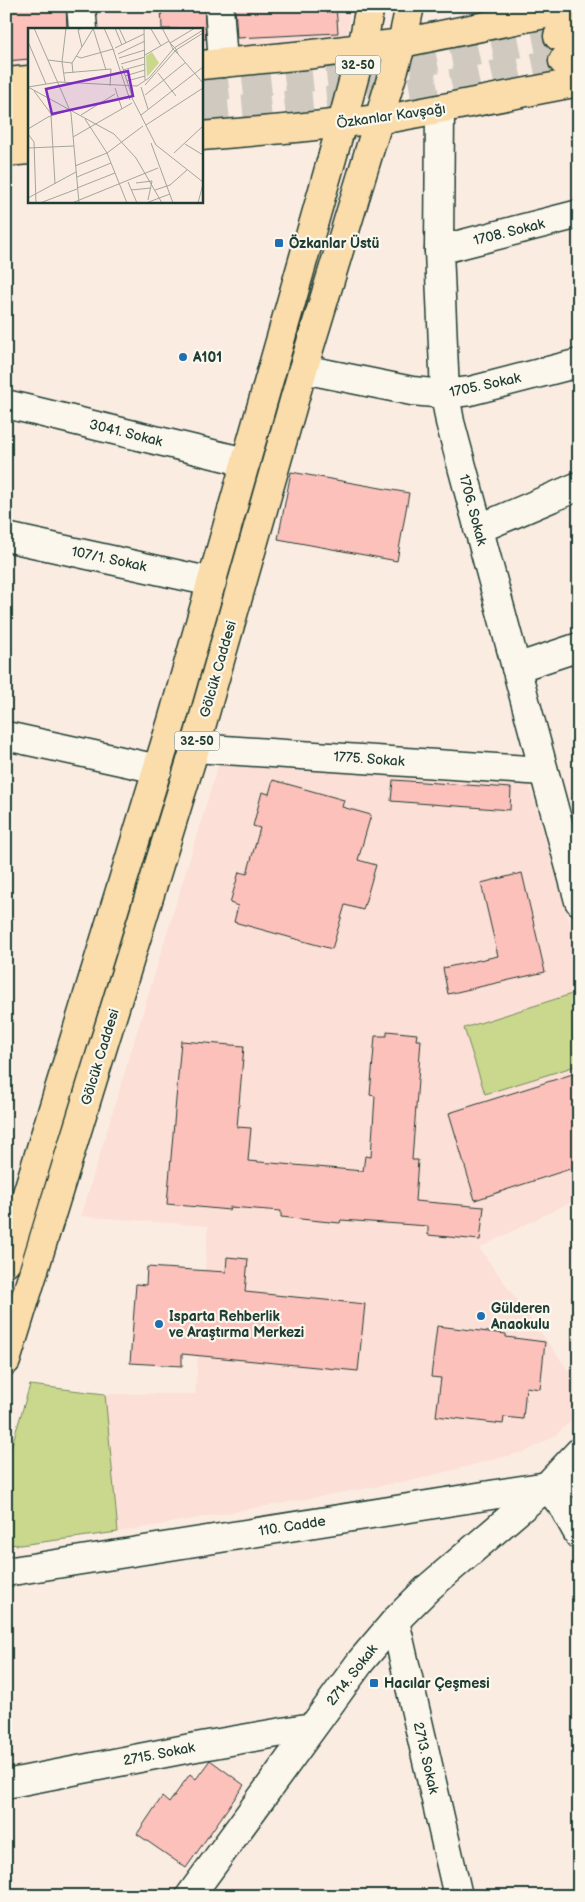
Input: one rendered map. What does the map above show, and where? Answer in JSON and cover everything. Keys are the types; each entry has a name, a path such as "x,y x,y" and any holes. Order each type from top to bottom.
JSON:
{"main road":[{"name":"32-50","path":"6,1262 158,769 342,123 362,48 370,6"},
{"name":"32-50","path":"379,119 402,43 410,6"},
{"path":"212,64 402,43 522,12 579,7"},
{"name":"Özkanlar Kavşağı","path":"202,136 379,119 440,109 571,54"},
{"path":"6,82 28,80"},
{"path":"6,106 28,104"},
{"name":"Gölcük Caddesi","path":"6,1361 196,748 303,369 379,119"},
{"path":"6,129 28,127"},
{"path":"6,152 28,150"}],"street":[{"path":"80,6 82,28"},
{"path":"212,64 219,6"},
{"name":"1706. Sokak","path":"440,109 439,250 446,394 450,422 579,901"},
{"name":"1708. Sokak","path":"439,250 579,214"},
{"name":"1705. Sokak","path":"303,369 412,391 446,394 470,391 579,363"},
{"name":"3041. Sokak","path":"6,404 246,462"},
{"path":"478,528 579,486"},
{"name":"107/1. Sokak","path":"6,537 212,582"},
{"path":"516,668 579,647"},
{"path":"6,736 158,769"},
{"name":"1775. Sokak","path":"196,748 543,771"},
{"name":"2714. Sokak","path":"190,1896 361,1661 395,1621 428,1588 547,1486 579,1452"},
{"name":"110. Cadde","path":"6,1572 579,1481"},
{"path":"547,1486 564,1508 579,1535"},
{"name":"2713. Sokak","path":"395,1621 458,1896"},
{"name":"2715. Sokak","path":"6,1784 196,1747 312,1727"}],"shaded area":[{"path":"6,6 350,6 348,34 202,51 202,28 28,28 28,69 6,72"},
{"path":"219,762 528,780 579,955 579,1198 479,1248 579,1385 579,1413 556,1435 527,1451 414,1480 118,1532 105,1394 195,1394 208,1226 81,1216"}],"green space":[{"path":"578,992 579,1065 485,1094 464,1028"},
{"path":"30,1385 105,1394 118,1532 20,1545 6,1544 6,1464"}],"building":[{"path":"6,6 66,6 67,28 28,28 28,59 6,61"},
{"path":"161,6 204,6 206,39 202,39 202,28 162,28"},
{"path":"235,6 336,6 338,33 237,38"},
{"path":"291,472 409,493 397,561 278,539"},
{"path":"273,780 344,800 342,807 371,815 358,860 376,865 363,910 345,905 332,949 234,922 238,906 230,903 239,872 247,874 260,828 253,826 262,792 269,794"},
{"path":"393,780 511,788 510,810 391,801"},
{"path":"522,873 545,972 448,994 443,968 498,956 481,883"},
{"path":"387,1031 417,1034 416,1040 421,1040 412,1160 418,1160 415,1201 484,1207 480,1240 428,1235 428,1226 341,1220 340,1223 281,1217 281,1211 230,1207 229,1210 167,1204 181,1041 244,1046 237,1127 251,1128 248,1161 363,1171 365,1156 371,1157 375,1096 370,1095 375,1036 387,1036"},
{"path":"579,1072 579,1166 475,1200 449,1113"},
{"path":"227,1257 248,1259 245,1292 365,1304 358,1371 182,1354 182,1366 130,1363 136,1284 146,1285 147,1267 226,1272"},
{"path":"437,1326 506,1334 506,1337 545,1342 540,1389 526,1387 523,1419 504,1417 503,1424 436,1416 441,1378 431,1377"},
{"path":"210,1760 244,1785 186,1868 137,1834 162,1797 169,1803 190,1774 196,1779"}],"tunnel":[{"path":"202,89 381,70 558,36"},
{"path":"202,113 376,96 422,89 563,61"}],"place":[{"name":"Özkanlar Üstü","path":"279,243"},
{"name":"A101","path":"183,357"},
{"name":"Gülderen Anaokulu","path":"481,1316"},
{"name":"Isparta Rehberlik ve Araştırma Merkezi","path":"159,1324"},
{"name":"Hacılar Çeşmesi","path":"374,1683"}]}
